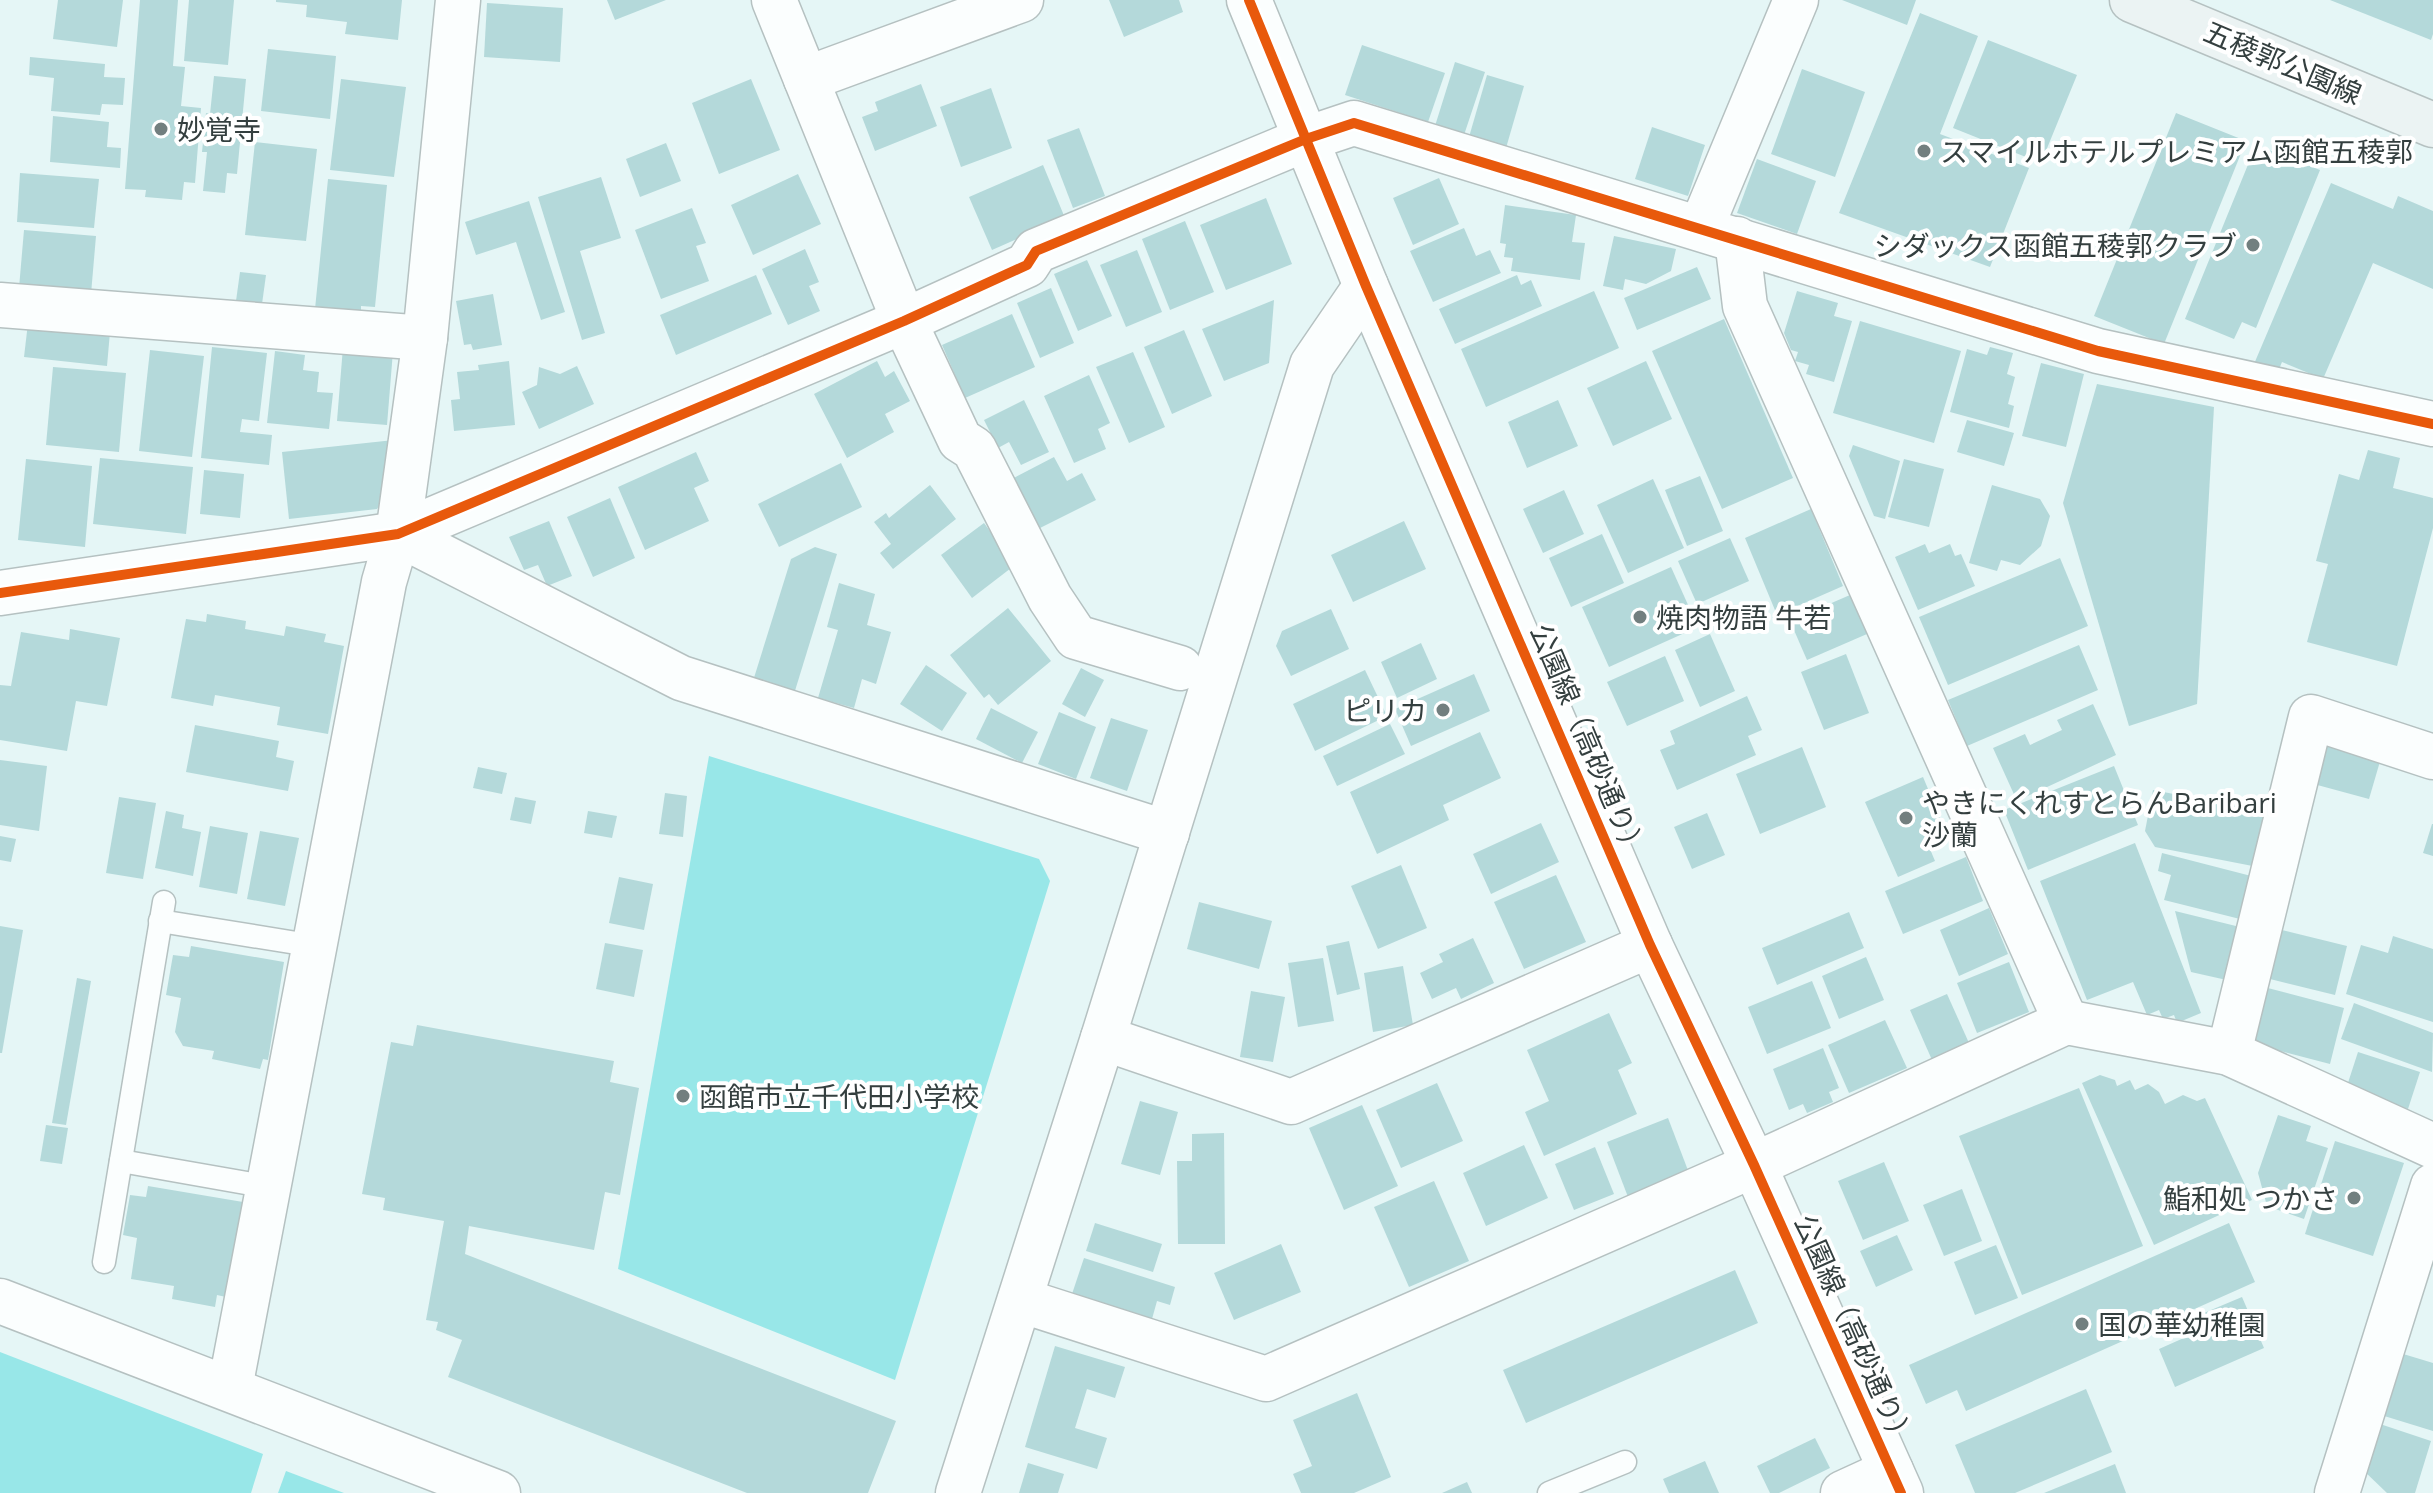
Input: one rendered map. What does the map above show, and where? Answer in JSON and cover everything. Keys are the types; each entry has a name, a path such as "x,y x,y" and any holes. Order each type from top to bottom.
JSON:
{"main road":[{"name":"五稜郭公園線","path":"2154,4 2433,125"}],"street":[{"path":"230,1388 384,582 398,534 425,338 458,0"},
{"path":"774,0 904,321 960,440 974,449 1050,598 1076,637 1180,668"},
{"path":"806,79 1021,0"},
{"name":"公園線（高砂通り）","path":"1249,0 1366,286 1650,945 1754,1165 1896,1482"},
{"path":"1796,0 1719,234 1745,306 2066,1022"},
{"path":"0,593 398,534 904,321 1027,265 1036,251 1306,139 1354,123 2098,351 2433,424"},
{"path":"958,1493 1312,365 1366,286"},
{"path":"0,305 425,338"},
{"path":"398,534 681,678 1167,833"},
{"path":"2229,1053 2311,717 2433,757"},
{"path":"1103,1038 1291,1102 1650,945"},
{"path":"1020,1300 1266,1379 1754,1165 2066,1022 2229,1053 2433,1146"},
{"path":"2343,1490 2433,1186"},
{"path":"0,1301 498,1493"},
{"path":"1843,1493 1896,1482"}],"lane":[{"path":"104,1262 162,911 315,946"},
{"path":"121,1161 269,1187"},
{"path":"1549,1493 1625,1462"}],"shaded area":[{"path":"709,756 1039,859 1050,881 895,1380 618,1269"},
{"path":"0,1352 263,1454 251,1493 0,1493"},
{"path":"286,1471 344,1493 278,1493"}],"building":[{"path":"58,0 123,0 117,47 53,39"},
{"path":"140,0 178,0 173,66 185,67 181,106 201,108 195,183 184,182 182,200 145,197 146,190 125,189"},
{"path":"189,0 234,0 228,65 184,61"},
{"path":"276,0 402,0 398,40 345,34 347,22 306,17 307,5"},
{"path":"607,0 666,0 615,20"},
{"path":"1109,0 1179,0 1183,12 1124,37"},
{"path":"1842,0 1916,0 1907,25"},
{"path":"2330,0 2433,0 2431,40"},
{"path":"487,3 563,8 560,62 484,57"},
{"name":"スマイルホテルプレミアム函館五稜郭","path":"1920,13 1978,36 1940,134 2029,168 1990,267 1839,213"},
{"path":"1988,40 2077,75 2041,163 1953,128"},
{"path":"1362,45 1445,73 1428,122 1345,95"},
{"path":"268,49 336,56 330,119 261,111"},
{"path":"30,57 105,64 104,77 125,78 123,105 102,104 100,115 51,111 54,78 29,75"},
{"path":"1455,62 1485,72 1464,135 1435,126"},
{"path":"1802,69 1865,92 1835,177 1771,154"},
{"path":"1487,75 1524,86 1506,148 1469,137"},
{"path":"214,76 246,79 237,174 227,173 225,193 203,191 207,152 202,152"},
{"path":"341,79 406,87 394,177 330,170"},
{"path":"751,79 780,150 719,174 692,103"},
{"path":"921,84 937,126 875,151 862,117 878,111 875,102"},
{"path":"991,88 1012,148 961,167 940,107"},
{"path":"2176,113 2246,141 2164,344 2094,316"},
{"path":"53,116 109,122 107,147 121,148 120,168 50,162"},
{"path":"1652,127 1705,145 1688,196 1635,179"},
{"path":"1079,128 1105,196 1073,208 1047,140"},
{"path":"255,142 317,149 306,241 245,235"},
{"path":"666,143 681,181 640,197 626,159"},
{"name":"シダックス函館五稜郭クラブ","path":"2256,145 2320,170 2256,328 2242,322 2234,339 2185,319"},
{"path":"1757,159 1816,181 1797,234 1737,213"},
{"path":"1043,165 1065,218 992,250 969,197"},
{"path":"20,173 99,179 94,228 17,222"},
{"path":"798,174 821,224 753,255 731,205"},
{"path":"601,177 621,238 580,251 605,333 582,340 538,197"},
{"path":"1439,178 1459,224 1413,245 1393,198"},
{"path":"328,179 387,185 375,307 361,306 361,313 315,309"},
{"path":"2331,183 2393,209 2398,196 2433,211 2433,289 2373,263 2323,379 2282,362 2277,374 2254,364"},
{"path":"1266,198 1292,264 1226,290 1200,225"},
{"path":"529,201 565,312 541,320 516,242 476,255 465,222"},
{"path":"1505,205 1576,215 1572,242 1585,243 1580,280 1511,271 1513,258 1504,257 1506,244 1500,243"},
{"path":"692,208 706,243 696,246 709,281 661,299 635,230"},
{"path":"1185,221 1214,292 1170,310 1142,239"},
{"path":"1464,228 1476,256 1490,250 1501,273 1433,302 1410,251"},
{"path":"24,230 96,236 91,294 19,288"},
{"path":"1614,236 1676,249 1671,271 1646,284 1625,279 1623,290 1603,286"},
{"path":"805,249 819,282 809,286 820,311 788,325 762,269"},
{"path":"1137,250 1162,312 1126,327 1100,265"},
{"path":"1087,260 1112,316 1078,331 1054,274"},
{"path":"1697,267 1711,299 1637,330 1624,298"},
{"path":"240,272 266,275 262,304 236,301"},
{"path":"756,275 772,314 676,355 660,315"},
{"path":"1517,275 1521,285 1531,280 1542,306 1455,344 1439,309"},
{"path":"1051,288 1074,343 1040,358 1017,303"},
{"path":"1594,291 1619,348 1486,407 1461,349"},
{"path":"1797,291 1838,303 1834,316 1852,321 1834,382 1806,374 1809,365 1795,361 1798,352 1791,350 1784,333"},
{"path":"493,294 502,345 473,350 471,344 464,345 456,301"},
{"path":"1274,300 1269,363 1224,381 1202,329"},
{"path":"1012,314 1035,367 965,398 942,345"},
{"path":"1724,319 1793,478 1722,509 1652,351"},
{"path":"1860,321 1961,351 1934,443 1833,413"},
{"path":"28,323 110,332 107,366 24,357"},
{"path":"1184,330 1212,396 1172,414 1144,347"},
{"path":"212,347 267,353 259,421 242,419 240,432 272,435 269,465 201,458"},
{"path":"343,347 393,351 387,425 337,421"},
{"path":"1990,347 2013,353 2007,374 2015,377 2008,404 2014,406 2009,428 1950,412 1967,349 1987,355"},
{"path":"150,350 204,356 192,457 139,451"},
{"path":"275,351 305,355 303,370 319,372 317,392 333,393 329,429 267,423"},
{"path":"1133,352 1165,427 1129,443 1096,367"},
{"path":"509,361 515,425 454,431 451,400 460,399 457,372 479,370 478,365"},
{"path":"877,361 885,377 894,371 910,401 885,414 894,432 847,458 814,394"},
{"path":"1646,361 1672,419 1613,446 1587,388"},
{"path":"2041,363 2084,374 2066,447 2022,436"},
{"path":"577,366 594,404 539,429 522,392 537,385 539,367 560,374"},
{"path":"53,367 126,373 119,452 46,445"},
{"path":"1089,375 1110,423 1098,429 1106,449 1074,463 1044,396"},
{"path":"2097,384 2214,407 2197,704 2129,726 2063,503"},
{"path":"1024,400 1049,452 1021,465 1009,442 998,448 984,420"},
{"path":"1558,400 1578,446 1527,468 1508,422"},
{"path":"1967,420 2014,433 2004,466 1957,452"},
{"path":"394,440 390,489 377,509 289,519 282,452"},
{"path":"1853,445 1900,461 1885,519 1874,516 1849,456"},
{"path":"2368,450 2400,458 2393,488 2433,498 2433,528 2397,666 2307,642 2328,564 2316,561 2339,474 2359,480"},
{"path":"696,452 709,481 694,488 709,521 645,550 618,487"},
{"path":"1054,457 1067,481 1082,473 1096,500 1036,530 1010,480"},
{"path":"100,458 193,467 186,534 93,524"},
{"path":"26,459 92,466 85,547 18,540"},
{"path":"1904,459 1944,469 1929,527 1888,517"},
{"path":"841,463 862,507 779,547 758,504"},
{"path":"204,470 244,474 240,518 200,514"},
{"path":"1700,476 1723,531 1687,546 1665,490"},
{"path":"1653,479 1684,548 1628,573 1597,505"},
{"path":"930,485 956,519 893,569 880,553 891,544 874,522 886,513 889,518"},
{"path":"1992,485 2040,499 2050,516 2041,546 2020,565 2001,560 1997,571 1969,563"},
{"path":"1564,490 1584,534 1543,553 1523,509"},
{"path":"610,498 635,558 593,577 567,517"},
{"path":"1811,509 1843,586 1777,615 1745,538"},
{"path":"549,521 572,576 547,586 538,565 524,570 509,537"},
{"path":"1404,521 1426,569 1353,602 1331,555"},
{"path":"984,523 1015,565 972,598 941,555"},
{"path":"1602,534 1624,583 1571,607 1549,558"},
{"path":"1730,538 1749,581 1697,604 1678,561"},
{"path":"1925,544 1929,553 1950,544 1955,556 1961,554 1975,586 1918,610 1895,557"},
{"path":"815,547 837,554 794,694 753,681 791,559"},
{"path":"2060,558 2088,626 1948,685 1919,617"},
{"name":"焼肉物語 牛若","path":"1671,567 1698,627 1609,667 1582,607"},
{"path":"839,583 875,594 867,625 891,632 876,684 862,679 854,708 818,698 838,630 827,627"},
{"path":"1850,595 1867,634 1807,660 1790,621"},
{"path":"1008,608 1051,661 998,705 989,694 984,698 950,655"},
{"path":"1331,609 1349,649 1291,676 1276,646 1282,631"},
{"path":"207,614 246,621 245,629 284,636 286,626 326,634 324,642 344,646 328,734 277,725 280,707 215,695 213,706 171,698 186,619 206,622"},
{"path":"70,629 120,638 107,706 76,701 67,751 0,740 0,685 11,686 21,632 69,640"},
{"path":"1710,634 1735,691 1700,707 1675,650"},
{"path":"1421,643 1437,679 1397,698 1381,662"},
{"path":"2079,645 2098,690 1967,746 1948,700"},
{"path":"1846,654 1869,713 1824,730 1801,672"},
{"path":"1665,656 1684,701 1627,726 1607,682"},
{"path":"926,665 967,693 942,731 900,704"},
{"path":"1081,668 1104,680 1085,717 1062,704"},
{"path":"1365,670 1387,716 1315,751 1293,704"},
{"name":"ピリカ","path":"1474,674 1490,711 1411,746 1395,709"},
{"path":"1747,696 1762,730 1748,736 1756,755 1677,790 1660,750 1675,744 1670,731"},
{"path":"2093,704 2116,755 2017,801 1993,748 2025,734 2030,745 2062,730 2057,720"},
{"path":"991,708 1038,732 1022,763 976,739"},
{"path":"1059,712 1096,727 1076,779 1038,764"},
{"path":"1111,718 1148,730 1127,791 1090,778"},
{"path":"1390,724 1405,754 1337,786 1323,756"},
{"path":"195,725 279,741 276,757 294,761 288,791 186,772"},
{"path":"1480,732 1501,778 1443,805 1449,820 1377,854 1350,792"},
{"path":"2322,741 2381,758 2369,799 2310,783"},
{"path":"1802,747 1826,807 1760,834 1736,774"},
{"path":"0,760 47,766 39,831 0,825"},
{"path":"2114,766 2138,825 2028,870 2004,810"},
{"path":"478,767 507,773 502,794 473,788"},
{"name":"やきにくれすとらんBaribari 沙蘭","path":"1923,777 1947,834 1927,842 1935,861 1898,877 1865,802"},
{"path":"2153,790 2278,814 2268,869 2155,847 2145,831"},
{"path":"665,793 687,796 683,837 659,834"},
{"path":"119,797 156,803 143,879 106,873"},
{"path":"515,797 536,801 531,824 510,820"},
{"path":"166,811 184,815 182,828 201,832 193,876 155,868"},
{"path":"588,811 617,816 612,838 584,833"},
{"path":"1707,813 1725,855 1692,869 1674,827"},
{"path":"1541,823 1559,862 1491,894 1473,854"},
{"path":"2433,824 2433,856 2423,853"},
{"path":"210,826 248,833 237,894 199,887"},
{"path":"260,831 299,838 285,906 247,899"},
{"path":"0,836 16,839 11,862 0,860"},
{"path":"2135,843 2201,1013 2177,1023 2174,1015 2163,1019 2159,1010 2147,1015 2133,982 2087,1000 2040,881"},
{"path":"2162,853 2259,878 2248,921 2164,900 2171,875 2158,871"},
{"path":"1966,857 1983,901 1903,934 1885,891"},
{"path":"1401,865 1427,928 1378,949 1351,886"},
{"path":"1556,875 1586,942 1524,969 1494,902"},
{"path":"619,877 653,884 644,930 609,923"},
{"path":"1199,902 1272,921 1259,969 1187,949"},
{"path":"1989,908 2008,954 1959,976 1940,930"},
{"path":"2175,911 2244,928 2231,981 2191,972"},
{"path":"1849,912 1864,948 1777,985 1762,948"},
{"path":"0,926 23,930 2,1053 0,1053"},
{"path":"2274,928 2347,946 2335,995 2262,977"},
{"path":"2393,936 2433,949 2433,1022 2346,994 2361,945 2388,953"},
{"path":"1473,938 1494,983 1461,999 1456,988 1432,999 1420,973 1443,962 1439,954"},
{"path":"1349,941 1360,989 1337,995 1326,946"},
{"path":"605,943 643,950 634,997 596,989"},
{"path":"191,946 284,962 268,1060 263,1059 260,1069 212,1059 214,1051 183,1046 175,1032 181,998 166,995 173,955 189,957"},
{"path":"1866,957 1884,1000 1839,1019 1822,976"},
{"path":"1323,958 1334,1021 1298,1027 1288,963"},
{"path":"2009,962 2029,1012 1977,1033 1957,983"},
{"path":"1403,966 1413,1025 1373,1032 1364,973"},
{"path":"77,978 91,981 66,1125 52,1123"},
{"path":"1812,981 1831,1028 1767,1054 1748,1007"},
{"path":"2264,987 2344,1008 2330,1064 2249,1043"},
{"path":"1251,991 1285,997 1273,1062 1240,1057"},
{"path":"1947,994 1969,1043 1932,1060 1910,1010"},
{"path":"2354,1003 2433,1033 2432,1072 2341,1039"},
{"path":"1609,1013 1632,1063 1618,1070 1637,1114 1544,1156 1525,1112 1549,1101 1527,1050"},
{"path":"1885,1020 1907,1068 1849,1093 1828,1045"},
{"path":"417,1025 614,1061 610,1082 639,1088 620,1195 605,1192 594,1250 469,1226 465,1254 896,1421 868,1493 747,1493 448,1377 462,1340 436,1330 438,1322 426,1320 444,1221 383,1210 385,1198 362,1194 391,1042 413,1046"},
{"path":"1823,1048 1839,1088 1829,1092 1833,1102 1807,1113 1803,1104 1789,1110 1773,1069"},
{"path":"2358,1052 2420,1072 2408,1109 2346,1089"},
{"path":"2100,1075 2115,1080 2117,1086 2130,1080 2135,1090 2148,1084 2159,1092 2165,1104 2183,1095 2197,1101 2205,1098 2252,1200 2154,1245 2082,1083"},
{"path":"1437,1083 1463,1141 1401,1168 1376,1110"},
{"path":"2079,1088 2143,1246 2022,1295 1959,1136"},
{"path":"1140,1101 1178,1112 1160,1175 1121,1164"},
{"path":"1362,1105 1398,1186 1344,1210 1309,1128"},
{"path":"2278,1115 2311,1126 2306,1141 2328,1148 2304,1219 2267,1206 2258,1173"},
{"path":"1668,1118 1689,1173 1628,1197 1607,1142"},
{"path":"46,1125 68,1128 62,1164 40,1161"},
{"path":"1224,1133 1225,1244 1178,1244 1177,1161 1192,1161 1192,1134"},
{"name":"鮨和処 つかさ","path":"2335,1141 2404,1163 2373,1256 2305,1234"},
{"path":"1524,1145 1548,1198 1486,1226 1463,1173"},
{"path":"1595,1147 1614,1194 1574,1210 1555,1164"},
{"path":"1884,1162 1909,1221 1863,1240 1838,1181"},
{"path":"1434,1181 1469,1261 1409,1287 1374,1207"},
{"path":"148,1186 243,1202 226,1297 217,1295 215,1307 172,1299 174,1286 131,1279 137,1238 123,1235 130,1195 146,1197"},
{"path":"1962,1189 1982,1241 1944,1256 1923,1205"},
{"path":"1095,1223 1162,1244 1153,1272 1086,1251"},
{"name":"国の華幼稚園","path":"2229,1223 2255,1282 1966,1411 1957,1390 1926,1404 1909,1365"},
{"path":"1897,1235 1913,1270 1876,1287 1860,1251"},
{"path":"1281,1244 1301,1292 1234,1320 1214,1273"},
{"path":"1996,1245 2018,1298 1975,1315 1954,1262"},
{"path":"1084,1258 1175,1287 1170,1305 1157,1301 1152,1319 1072,1294"},
{"path":"1735,1270 1758,1323 1526,1423 1503,1370"},
{"path":"2242,1297 2264,1348 2175,1387 2159,1349 2186,1337 2180,1323"},
{"path":"1055,1346 1125,1367 1115,1398 1087,1389 1075,1428 1107,1438 1097,1469 1025,1447"},
{"path":"2400,1353 2433,1363 2433,1431 2381,1415"},
{"path":"2086,1389 2112,1452 2015,1493 1975,1493 1955,1445"},
{"path":"1357,1393 1391,1477 1354,1493 1301,1493 1293,1474 1312,1466 1293,1420"},
{"path":"2377,1423 2431,1441 2415,1493 2387,1493 2362,1469"},
{"path":"1815,1438 1830,1468 1779,1493 1770,1493 1757,1466"},
{"path":"1705,1461 1719,1493 1669,1493 1663,1479"},
{"path":"1028,1463 1064,1474 1058,1493 1019,1493"},
{"path":"2115,1464 2126,1493 2044,1493"},
{"path":"1467,1482 1472,1493 1442,1493"}],"cycle path":[{"path":"1249,0 1366,286 1650,945 1754,1165 1901,1493"},
{"path":"0,593 398,534 904,321 1027,265 1036,251 1306,139 1354,123 2098,351 2433,424"}],"place":[{"name":"妙覚寺","path":"161,129"},
{"name":"スマイルホテルプレミアム函館五稜郭","path":"1924,151"},
{"name":"シダックス函館五稜郭クラブ","path":"2253,245"},
{"name":"焼肉物語 牛若","path":"1640,617"},
{"name":"ピリカ","path":"1443,710"},
{"name":"やきにくれすとらんBaribari 沙蘭","path":"1906,818"},
{"name":"函館市立千代田小学校","path":"683,1096"},
{"name":"鮨和処 つかさ","path":"2354,1198"},
{"name":"国の華幼稚園","path":"2082,1324"}]}
